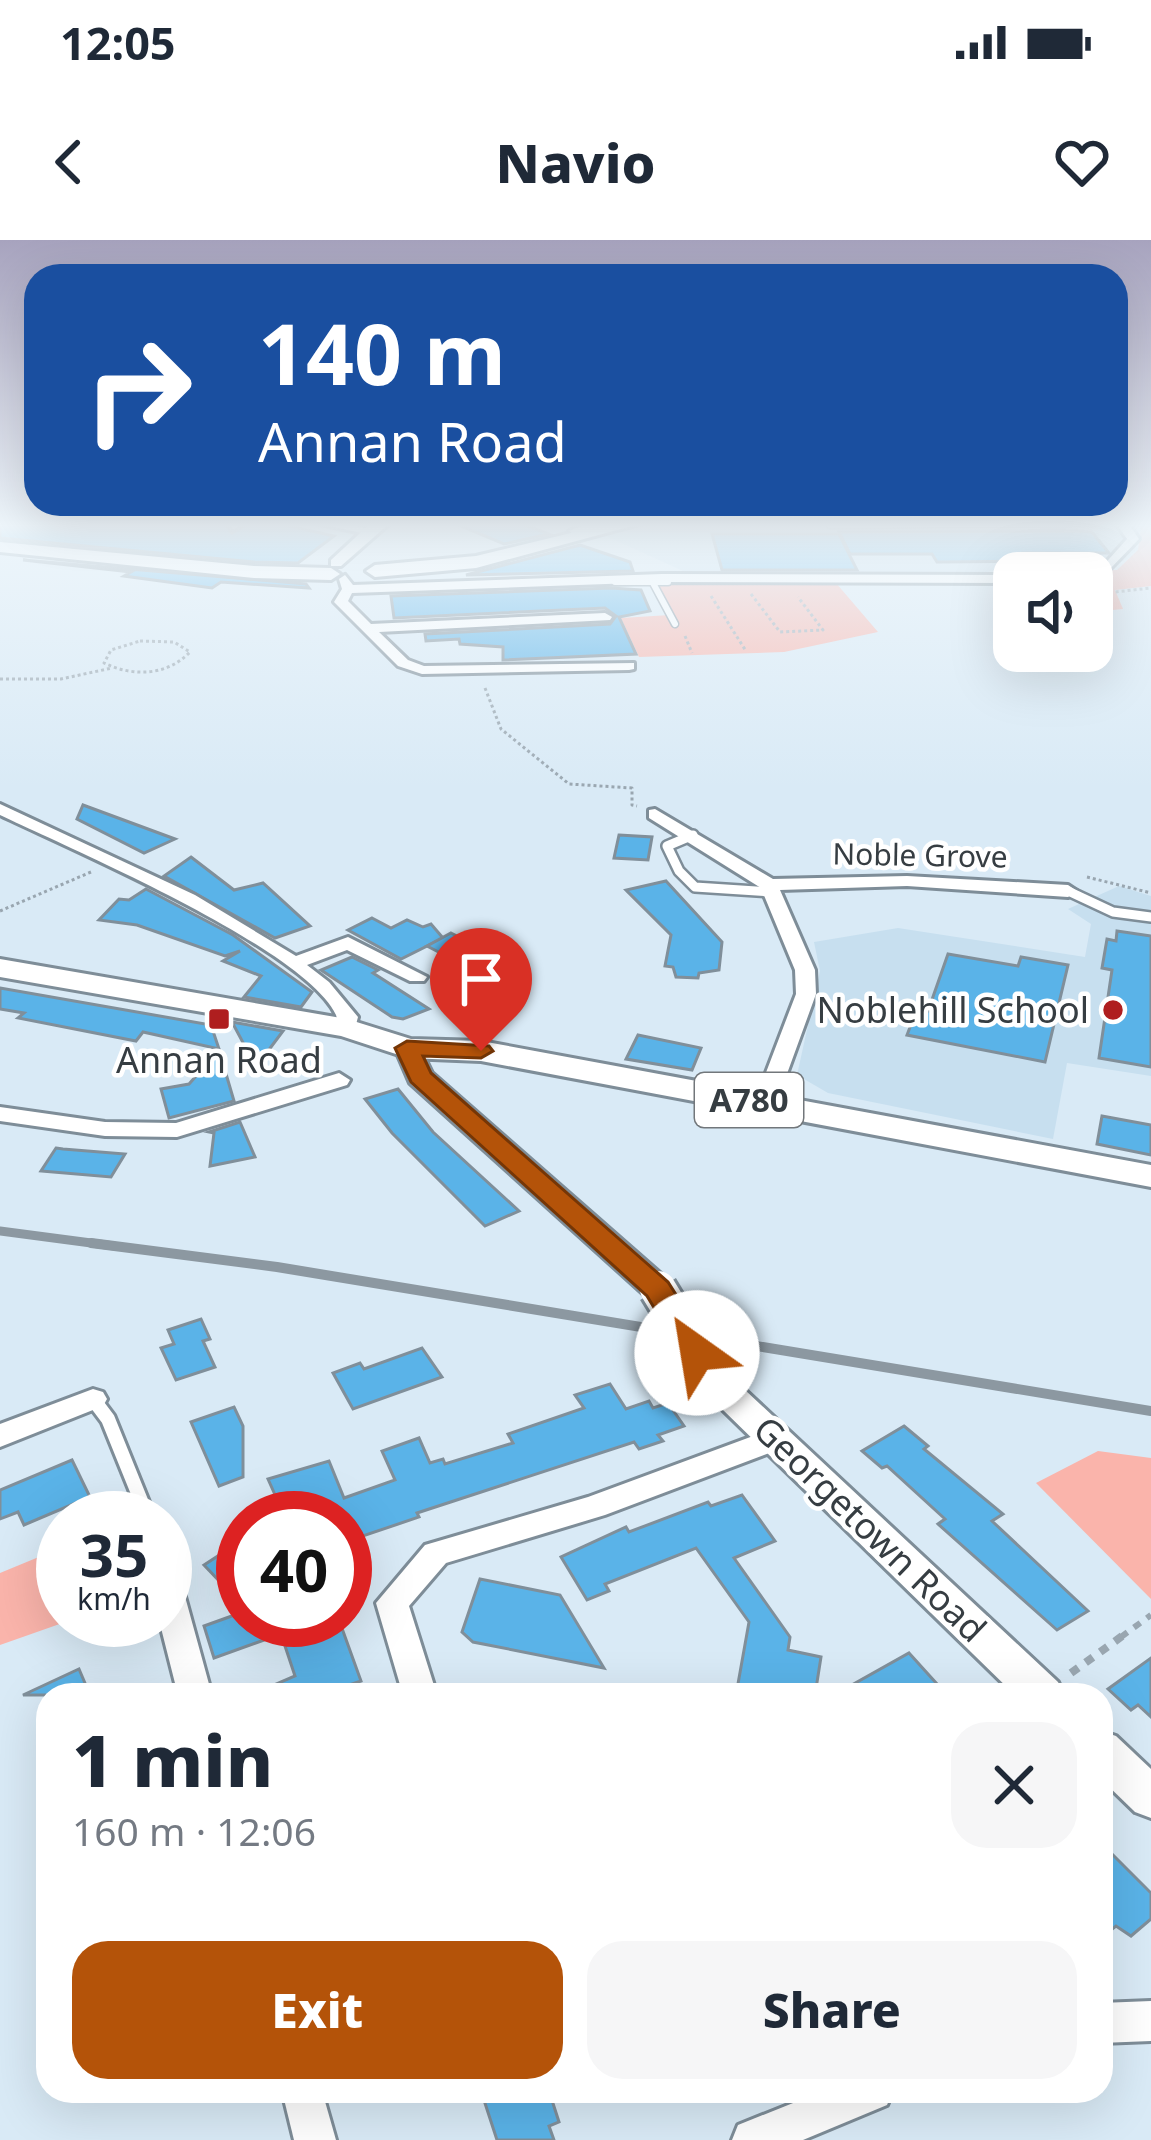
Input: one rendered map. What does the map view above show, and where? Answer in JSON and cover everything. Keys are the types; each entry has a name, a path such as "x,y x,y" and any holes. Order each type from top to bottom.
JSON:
{"main road":[{"name":"A780","path":"0,968 347,1028 407,1048 481,1051 1151,1176"}],"street":[{"path":"351,612 403,663 422,670 629,666"},
{"path":"369,628 604,617"},
{"path":"0,809 218,914 332,991 348,1017 347,1028"},
{"path":"656,814 694,834 770,888 805,970 806,994 765,1104"},
{"name":"Noble Grove","path":"770,888 907,881 1068,892"},
{"path":"291,964 348,943 417,977"},
{"name":"Georgetown Road","path":"407,1048 420,1077 658,1289 697,1353 733,1399 1030,1683"},
{"path":"0,1114 105,1129 177,1130 339,1080"},
{"path":"0,1436 93,1399"},
{"path":"416,1683 392,1604 436,1554 594,1507 775,1439"},
{"path":"182,1647 192,1683"},
{"path":"1113,1762 1151,1798"},
{"path":"1113,2023 1151,2021"},
{"path":"305,2103 315,2140"},
{"path":"753,2140 844,2103"}],"lane":[{"path":"668,612 675,624"},
{"path":"694,834 667,846 680,871 695,886 770,888"},
{"path":"1068,892 1113,912 1151,917"},
{"path":"93,1399 108,1419 137,1491"}],"path":[{"path":"720,612 746,651"},
{"path":"765,612 779,632 823,630 809,612"},
{"path":"0,679 61,680 112,668 162,670 177,665 190,652 185,646 158,640 124,645 104,656 112,668"},
{"path":"478,672 501,729 569,784 632,788 632,805 656,814"},
{"path":"0,911 113,864"},
{"path":"1057,1683 1151,1615"}],"shaded area":[{"path":"668,612 861,612 878,632 784,652 639,657 621,618 670,615"},
{"path":"1119,886 1151,896 1151,1076 1067,1063 1053,1139 828,1093 797,1075 820,971 814,942 898,928 1085,957 1091,924 1068,909"},
{"path":"1098,1451 1151,1458 1151,1599 1036,1483"},
{"path":"36,1558 36,1632 0,1645 0,1573"}],"building":[{"path":"393,612 528,612 394,618"},
{"path":"610,612 647,612 619,617 636,654 503,660 503,647 460,644 459,639 426,641 425,634 610,624 616,616"},
{"path":"83,805 175,839 144,853 77,819"},
{"path":"619,835 652,837 648,860 614,858"},
{"path":"191,857 234,890 263,883 310,926 275,938 164,876"},
{"path":"666,881 722,942 719,970 699,973 698,978 676,977 673,967 665,966 671,935 626,890"},
{"path":"146,889 233,935 312,992 301,1007 244,997 261,976 223,961 240,951 225,956 137,925 99,920 119,899 129,900"},
{"path":"372,918 391,928 407,920 423,927 431,924 443,938 401,959 348,930"},
{"path":"1117,931 1151,936 1151,1067 1099,1058 1112,970 1102,968 1107,939 1116,941"},
{"path":"451,933 508,962 483,975 427,946"},
{"path":"948,954 1018,966 1021,957 1068,965 1045,1062 907,1035 917,1009 928,1011"},
{"path":"352,957 378,970 373,973 429,1009 403,1019 392,1017 321,970"},
{"path":"0,988 211,1025 219,1049 143,1032 136,1041 18,1018 24,1013 0,1009"},
{"path":"232,1022 283,1031 265,1055 248,1052"},
{"path":"638,1035 701,1048 692,1070 626,1059"},
{"path":"219,1050 234,1101 169,1118 161,1089 189,1084"},
{"path":"398,1089 433,1132 519,1211 485,1226 392,1133 365,1099"},
{"path":"1102,1116 1151,1125 1151,1155 1097,1144"},
{"path":"240,1122 255,1157 210,1166 214,1133 209,1132"},
{"path":"56,1148 125,1154 111,1177 41,1171"},
{"path":"201,1319 210,1339 203,1341 215,1367 176,1380 161,1348 174,1344 168,1330"},
{"path":"422,1348 442,1377 353,1409 333,1373 360,1363 364,1369"},
{"path":"610,1384 626,1409 649,1401 653,1408 668,1403 684,1426 658,1435 663,1441 639,1449 634,1442 417,1513 419,1517 372,1533 372,1491 364,1491 395,1480 382,1451 419,1438 430,1463 443,1459 445,1464 513,1443 508,1434 584,1408 575,1395"},
{"path":"234,1407 243,1426 243,1477 219,1486 191,1422"},
{"path":"904,1426 928,1446 924,1449 1003,1514 992,1521 1088,1611 1057,1630 938,1524 945,1519 887,1466 882,1468 862,1451"},
{"path":"72,1460 87,1491 36,1491 36,1520 24,1525 18,1512 0,1519 0,1490"},
{"path":"329,1461 341,1491 273,1491 268,1479"},
{"path":"742,1495 775,1541 734,1558 790,1637 788,1650 821,1657 817,1683 738,1683 749,1622 696,1548 605,1584 609,1591 587,1600 561,1557 626,1527 629,1532 708,1502 711,1506"},
{"path":"216,1557 216,1578 204,1565"},
{"path":"480,1579 560,1595 604,1668 473,1642 462,1632"},
{"path":"216,1622 216,1647 245,1647 214,1658 204,1626"},
{"path":"285,1647 349,1647 361,1681 279,1683 295,1676"},
{"path":"909,1653 936,1683 855,1683"},
{"path":"1151,1658 1151,1717 1138,1705 1131,1710 1113,1694 1113,1685"},
{"path":"79,1669 85,1683 49,1683"},
{"path":"1113,1855 1151,1893 1151,1919 1131,1936 1113,1928"},
{"path":"485,2103 553,2103 559,2122 549,2126 554,2140 497,2140"}],"railway":[{"path":"0,1231 101,1244"},
{"path":"91,1243 101,1244"},
{"path":"101,1244 277,1267 1151,1411"},
{"path":"101,1244 114,1246"}],"place":[{"name":"Noblehill School","path":"1113,1010"},
{"name":"Annan Road","path":"219,1019"}],"route":[{"path":"481,1051 407,1048 420,1077 658,1289 697,1353"}]}
